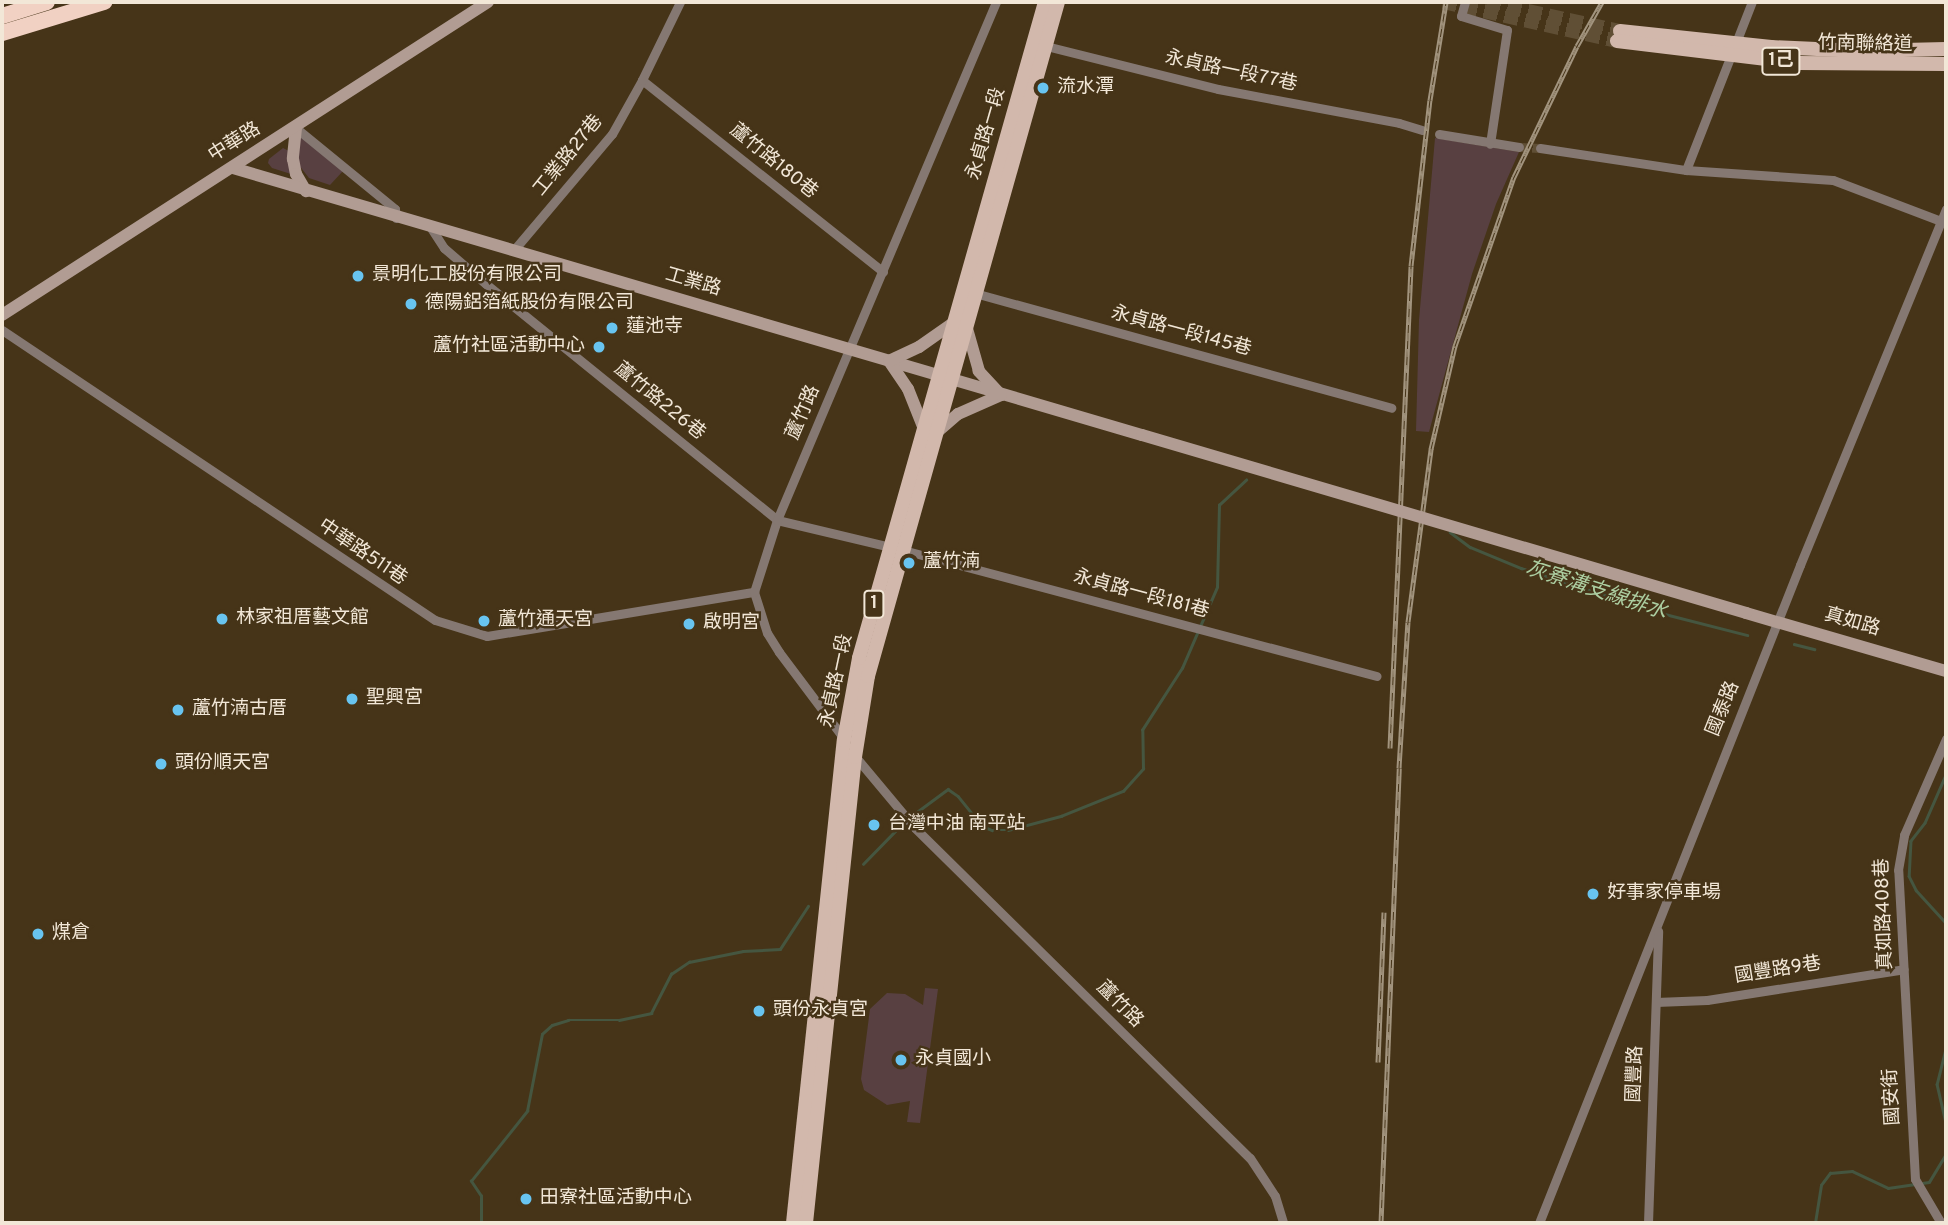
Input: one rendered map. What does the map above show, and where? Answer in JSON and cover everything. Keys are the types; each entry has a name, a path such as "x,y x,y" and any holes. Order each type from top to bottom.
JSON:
{"highway":[{"path":"2,16 47,2"},
{"path":"2,33 104,2"}],"main road":[{"name":"永貞路一段","path":"1040,44 1045,2"},
{"name":"永貞路一段","path":"793,1223 809,1133 855,757 868,676 897,548 968,291 1040,44 1058,2"},
{"name":"竹南聯絡道","path":"1618,36 1866,65 1946,64"},
{"name":"竹南聯絡道","path":"1733,50 1946,49"},
{"name":"永貞路一段","path":"806,1223 809,1133 844,740 859,658 897,548"}],"street":[{"name":"中華路","path":"2,315 488,2"},
{"name":"工業路27巷","path":"513,251 612,134 680,2"},
{"name":"蘆竹路","path":"754,592 777,520 996,2"},
{"path":"1465,2 1461,16 1507,30 1490,144"},
{"path":"1686,170 1752,2"},
{"name":"永貞路一段77巷","path":"1040,44 1218,89 1399,123 1422,130"},
{"name":"蘆竹路180巷","path":"642,80 883,272"},
{"path":"296,128 293,159 306,191"},
{"path":"296,128 395,208 396,218"},
{"path":"1439,134 1519,147"},
{"path":"1540,148 1686,170 1833,180 1942,226"},
{"name":"工業路","path":"233,168 1746,613"},
{"name":"國泰路","path":"1539,1223 1778,621 1942,226 1946,209"},
{"name":"蘆竹路226巷","path":"431,228 444,248 475,275 777,520 897,548"},
{"name":"永貞路一段145巷","path":"968,291 1391,408"},
{"path":"960,324 979,371 1001,395 958,414 930,431 908,389 889,361 960,324"},
{"name":"中華路511巷","path":"2,330 435,621 487,636 754,592"},
{"name":"永貞路一段181巷","path":"897,548 1377,676"},
{"path":"754,592 767,633 855,757"},
{"name":"真如路","path":"1746,613 1946,671"},
{"name":"真如路408巷","path":"1907,1013 1899,850 1946,738"},
{"name":"蘆竹路","path":"855,757 911,824 1250,1158 1275,1196 1283,1223"},
{"name":"國豐路","path":"1648,1223 1659,926"},
{"name":"國豐路9巷","path":"1656,1002 1707,1000 1904,969"},
{"name":"國安街","path":"1907,1013 1915,1179 1922,1195 1941,1223"}],"shaded area":[{"path":"300,136 343,171 330,185 309,178 298,164"},
{"path":"1435,138 1519,152 1496,204 1472,274 1429,432 1416,431 1419,320"},
{"path":"283,148 289,151 291,174 272,168 268,163 269,159"},
{"path":"925,988 938,989 920,1123 907,1122 910,1101 887,1105 864,1090 861,1079 870,1009 887,993 905,994 923,1005"}],"waterway":[{"name":"灰寮溝支線排水","path":"910,817 948,789 958,796 982,826 992,830 1008,830 1061,816 1123,791 1143,769 1142,730 1182,668 1217,587 1219,505 1246,480"},
{"name":"灰寮溝支線排水","path":"1450,532 1470,547 1521,568 1661,613 1747,635"},
{"name":"灰寮溝支線排水","path":"1794,644 1814,649"},
{"path":"1946,775 1925,823 1911,841 1909,876 1916,890 1946,923"},
{"name":"灰寮溝支線排水","path":"863,864 905,821"},
{"path":"481,1223 481,1196 471,1181 527,1111 542,1034 552,1025 568,1020 619,1020 651,1013 671,974 689,962 743,951 780,949 808,906"},
{"path":"1946,1049 1937,1084 1946,1123"},
{"path":"1815,1223 1821,1185 1830,1173 1852,1171 1888,1188 1929,1182 1946,1154"}],"tunnel":[{"path":"1443,2 1617,41"},
{"path":"1487,2 1620,31"},
{"path":"1519,147 1540,148"}],"railway":[{"path":"1390,748 1411,266 1430,100 1446,2"},
{"path":"1381,1223 1399,768 1408,622 1431,449 1455,346 1514,177 1577,46 1602,2"},
{"path":"1378,1062 1384,912"}],"place":[{"name":"流水潭","path":"1043,88"},
{"name":"景明化工股份有限公司","path":"358,276"},
{"name":"德陽鋁箔紙股份有限公司","path":"411,304"},
{"name":"蓮池寺","path":"612,328"},
{"name":"蘆竹社區活動中心","path":"599,347"},
{"name":"蘆竹湳","path":"909,563"},
{"name":"林家祖厝藝文館","path":"222,619"},
{"name":"蘆竹通天宮","path":"484,621"},
{"name":"啟明宮","path":"689,624"},
{"name":"聖興宮","path":"352,699"},
{"name":"蘆竹湳古厝","path":"178,710"},
{"name":"頭份順天宮","path":"161,764"},
{"name":"台灣中油 南平站","path":"874,825"},
{"name":"好事家停車場","path":"1593,894"},
{"name":"煤倉","path":"38,934"},
{"name":"頭份永貞宮","path":"759,1011"},
{"name":"永貞國小","path":"901,1060"},
{"name":"田寮社區活動中心","path":"526,1199"}]}
